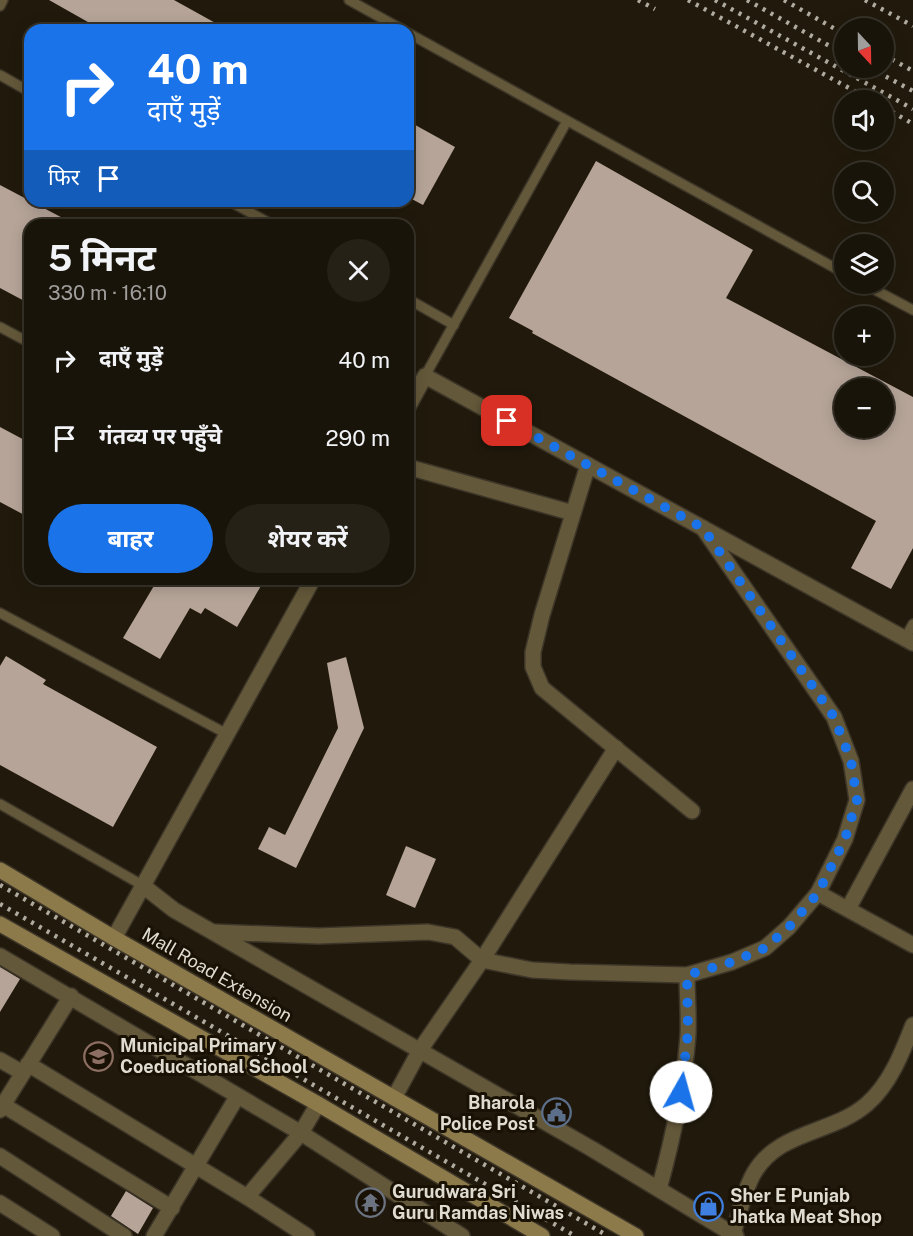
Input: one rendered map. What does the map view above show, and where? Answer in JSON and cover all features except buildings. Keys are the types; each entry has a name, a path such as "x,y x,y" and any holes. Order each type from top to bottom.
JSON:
{"main road":[{"name":"Mall Road Extension","path":"0,870 114,938 636,1236"},
{"path":"0,924 318,1104 542,1236"}],"street":[{"path":"414,396 425,376 909,641"},
{"path":"588,465 542,615 533,652 533,667 542,688 616,748 639,770 692,811"},
{"path":"414,469 573,513"},
{"path":"213,932 318,936 428,932 455,937 482,960 542,970 687,975 732,962 765,948 789,927 818,893 845,839 857,800 851,761 834,717 703,528"},
{"path":"114,938 310,585"},
{"path":"394,1098 420,1050 482,960 616,748"},
{"path":"848,909 913,789"},
{"path":"142,885 174,910 420,1050 734,1235 754,1173 774,1150 805,1133 843,1120 866,1105 883,1087 903,1051 913,1025"},
{"path":"818,893 912,942"},
{"path":"0,956 301,1133 462,1236"},
{"path":"659,1190 676,1127 684,1074 688,1032 687,975"},
{"path":"71,996 2,1107 172,1208"},
{"path":"0,1060 25,1068 197,1166 307,1236"},
{"path":"154,1236 237,1097"},
{"path":"247,1197 301,1133 318,1104"},
{"path":"0,1156 124,1236"},
{"path":"0,1203 52,1236"}],"lane":[{"path":"0,6 3,0"},
{"path":"349,0 392,24"},
{"path":"414,36 834,268"},
{"path":"0,75 24,89"},
{"path":"425,376 567,121"},
{"path":"240,207 262,219"},
{"path":"883,294 913,310"},
{"path":"414,302 454,325"},
{"path":"0,327 24,340"},
{"path":"0,613 227,734"},
{"path":"909,641 913,624"},
{"path":"0,804 142,885"}],"railway":[{"path":"638,0 655,9"},
{"path":"688,0 853,90"},
{"path":"715,0 913,109"},
{"path":"747,0 834,48"},
{"path":"784,0 834,28"},
{"path":"865,0 913,26"},
{"path":"894,61 913,71"},
{"path":"889,78 913,91"},
{"path":"894,113 913,124"},
{"path":"0,885 608,1236"},
{"path":"0,904 575,1236"}],"place":[{"name":"Municipal Primary Coeducational School","path":"99,1056"},
{"name":"Bharola Police Post","path":"556,1113"},
{"name":"Gurudwara Sri Guru Ramdas Niwas","path":"371,1202"},
{"name":"Sher E Punjab Jhatka Meat Shop","path":"709,1206"}],"route":[{"path":"507,421 703,528 834,717 851,761 857,800 845,839 818,893 789,927 765,948 732,962 687,975 688,1032 681,1092"}]}
